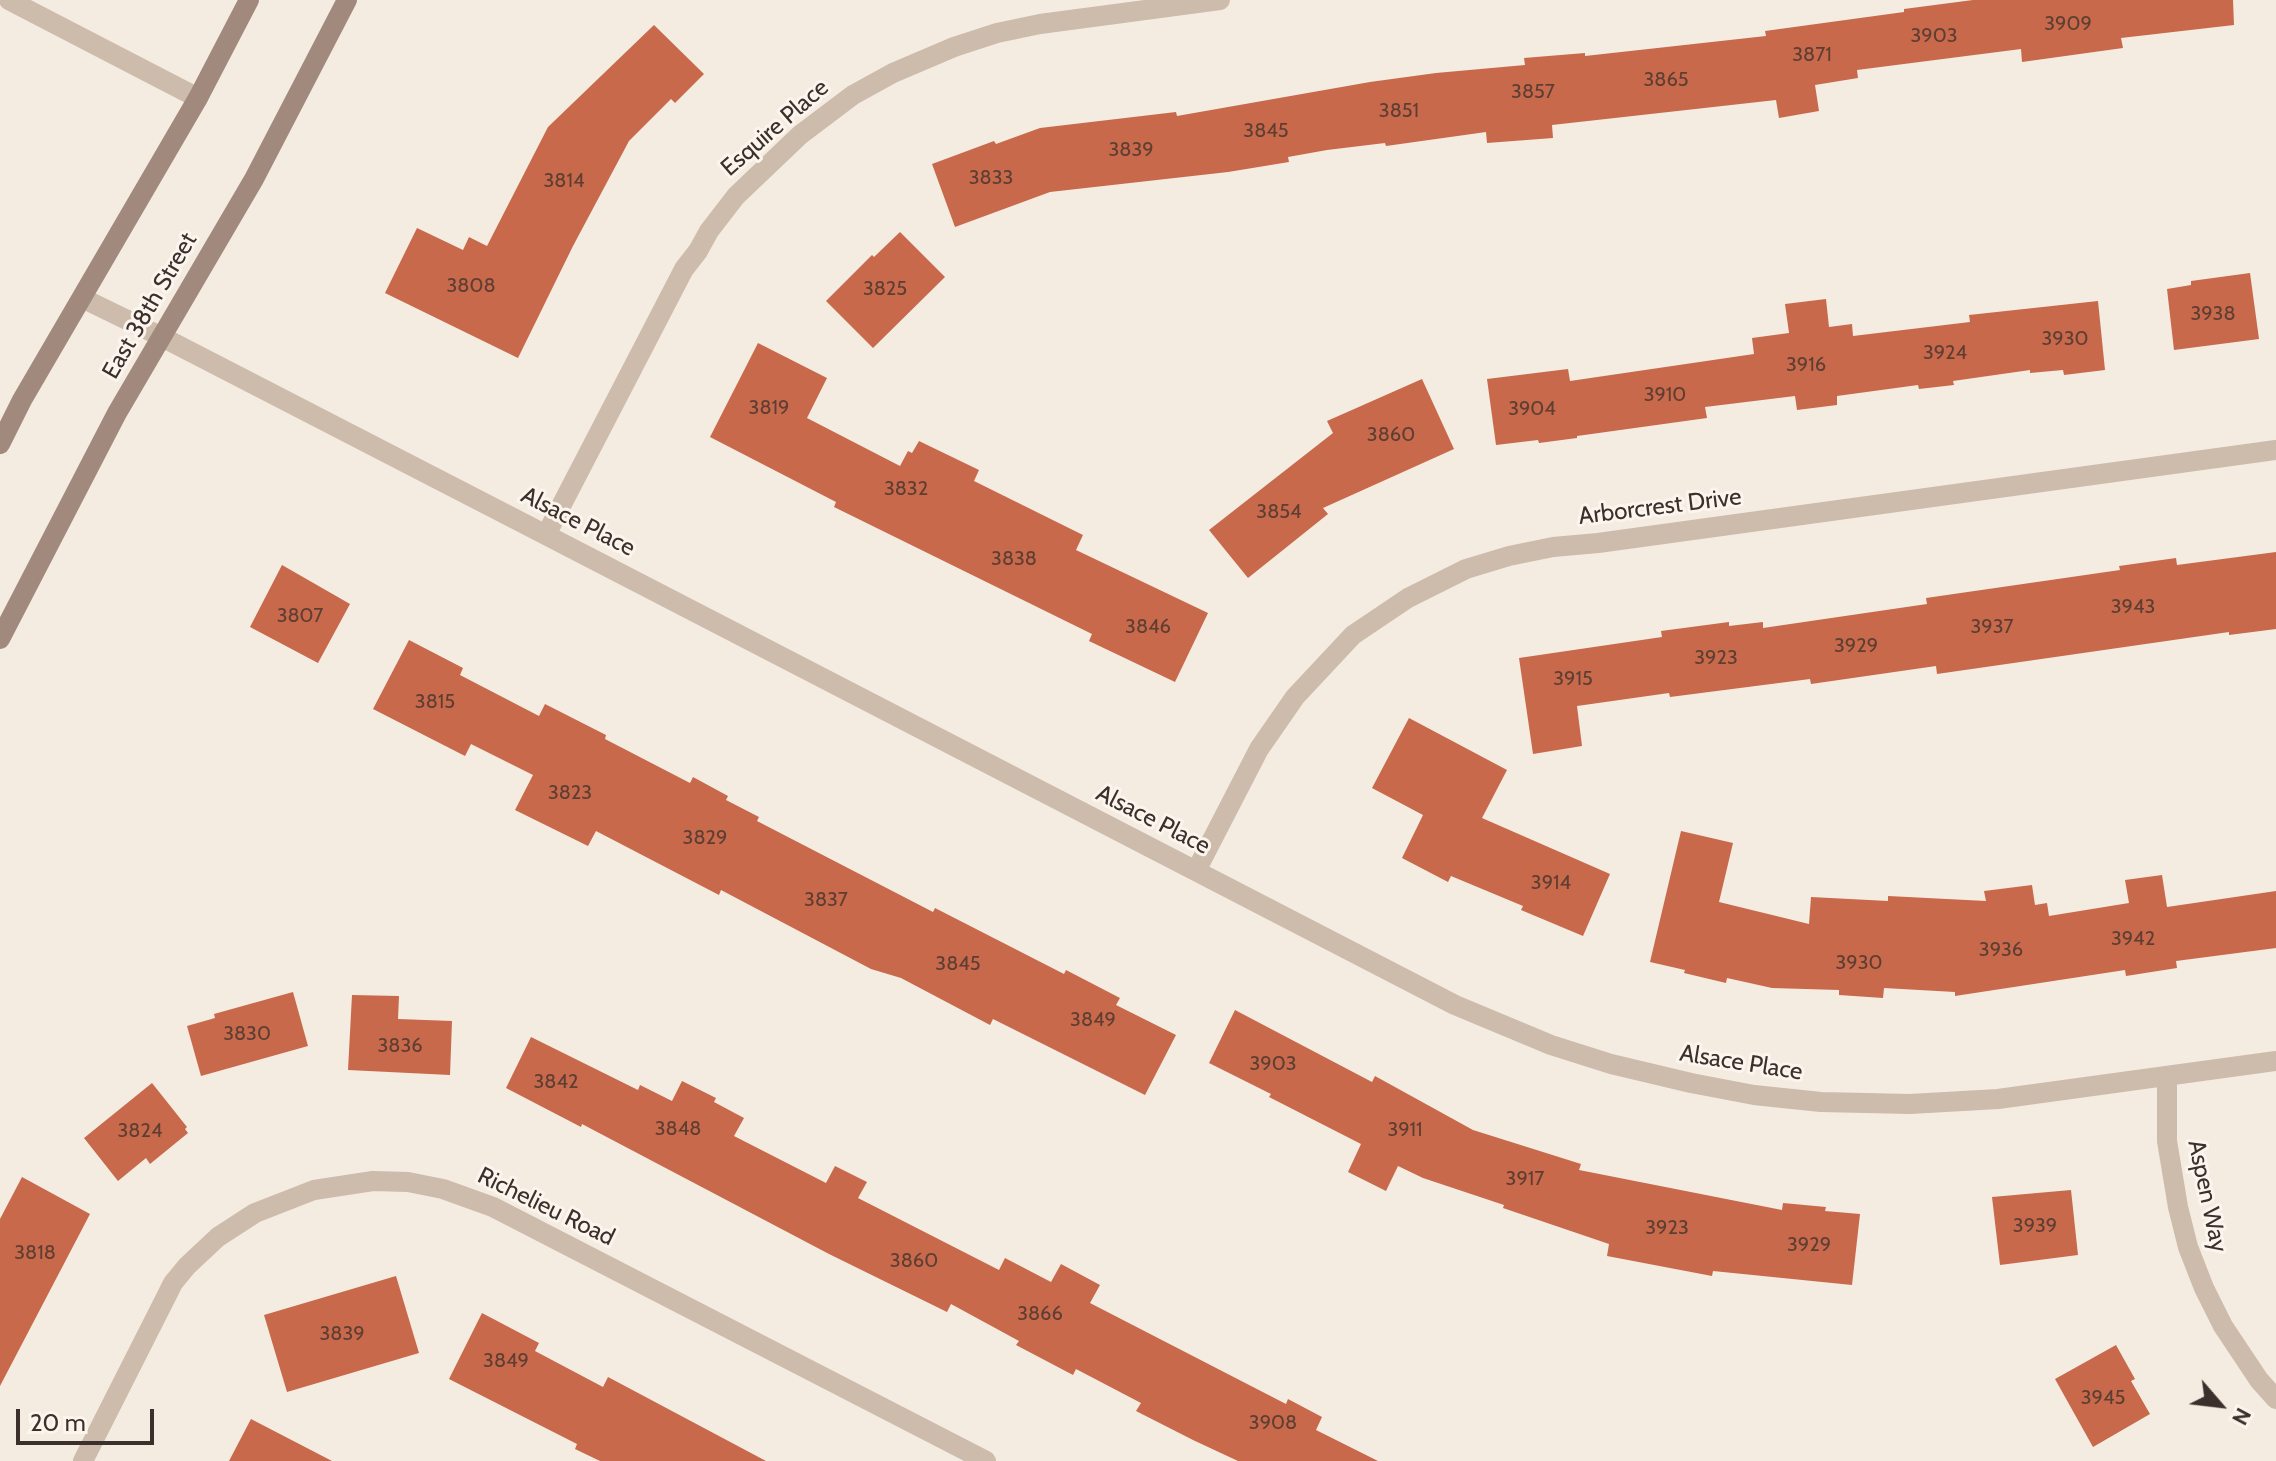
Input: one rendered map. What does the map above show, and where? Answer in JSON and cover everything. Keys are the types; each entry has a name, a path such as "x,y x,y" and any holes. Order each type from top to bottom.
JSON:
{"main road":[{"path":"0,444 22,400 198,98 249,0"},
{"name":"East 38th Street","path":"0,639 117,413 254,179 347,0"}],"street":[{"path":"9,0 198,98"},
{"name":"Esquire Place","path":"546,535 684,269 736,196 800,135 853,95 913,64 997,33 1098,8 1220,0"},
{"name":"Alsace Place","path":"82,298 1441,998 1490,1021 1591,1058 1754,1095 1798,1100 1910,1104 1998,1099 2276,1061"},
{"name":"Arborcrest Drive","path":"1196,871 1259,749 1295,697 1353,635 1408,598 1466,569 1553,547 2276,450"},
{"name":"Aspen Way","path":"2167,1076 2167,1141 2188,1247 2223,1326 2259,1380 2276,1399"},
{"name":"Richelieu Road","path":"83,1461 173,1283 187,1266 218,1237 255,1213 314,1190 373,1181 408,1182 443,1189 493,1207 986,1461"}],"building":[{"path":"1973,0 2233,0 2234,25 2121,38 2123,48 2022,62 2021,49 1857,70 1858,78 1815,85 1819,111 1779,118 1776,100 1552,125 1553,138 1487,143 1486,132 1386,146 1385,143 1327,150 1288,157 1289,162 1228,172 1050,192 955,227 932,164 1040,128 1176,112 1177,116 1370,82 1525,65 1524,58 1585,53 1585,56 1766,36 1765,31"},
{"path":"654,25 704,74 675,103 671,99 629,141 518,358 385,293 417,228 463,250 469,237 487,246 548,127"},
{"path":"900,232 945,277 873,348 826,301"},
{"path":"2250,273 2259,339 2174,350 2167,289 2191,285 2191,281"},
{"path":"1826,299 1829,327 1852,324 1853,336 1970,322 1969,315 2098,301 2105,370 2064,375 2063,370 2030,373 2030,370 1953,381 1954,385 1919,389 1918,385 1837,396 1837,405 1797,410 1795,396 1705,407 1707,418 1539,443 1538,440 1496,445 1487,379 1568,369 1570,381 1754,354 1752,338 1789,333 1785,304"},
{"path":"758,343 827,378 807,418 900,466 908,451 912,453 919,441 979,470 974,481 1083,535 1076,550 1208,613 1175,682 1089,641 1092,634 834,507 836,502 710,437"},
{"path":"1422,379 1454,449 1323,508 1328,514 1248,578 1209,530 1333,433 1327,421"},
{"path":"2276,552 2276,629 2229,635 2229,632 1937,674 1936,666 1811,684 1810,679 1577,706 1582,746 1533,754 1519,658 1662,637 1661,631 1729,622 1729,626 1763,622 1763,628 1927,604 1926,598 2120,570 2119,566 2176,558 2177,565"},
{"path":"282,565 350,604 318,663 250,627"},
{"path":"409,640 463,668 460,675 539,716 545,704 690,783 693,777 728,796 726,800 759,817 757,821 933,912 935,908 1064,974 1066,970 1120,998 1116,1005 1176,1035 1145,1095 993,1019 990,1025 901,978 871,969 721,890 719,895 596,831 588,846 515,810 533,775 471,744 465,756 373,709"},
{"path":"1409,718 1507,770 1482,818 1610,874 1583,936 1521,910 1523,906 1451,876 1448,882 1402,858 1423,815 1372,788"},
{"path":"1681,831 1733,843 1719,902 1809,924 1811,897 1888,901 1888,896 1986,901 1984,891 2032,885 2035,905 2047,903 2049,916 2129,903 2125,880 2162,875 2167,907 2276,891 2276,948 2176,961 2177,968 2126,976 2125,970 1955,996 1955,992 1884,988 1883,998 1839,995 1839,990 1772,988 1727,978 1726,983 1650,962"},
{"path":"293,992 308,1046 201,1076 187,1026 215,1018 214,1014"},
{"path":"352,995 399,996 398,1019 452,1021 450,1075 348,1070"},
{"path":"1235,1010 1372,1082 1375,1076 1473,1130 1581,1164 1579,1170 1782,1210 1783,1203 1860,1214 1852,1285 1713,1271 1712,1276 1607,1256 1609,1244 1503,1208 1504,1205 1423,1178 1398,1166 1386,1191 1348,1172 1361,1144 1209,1063"},
{"path":"531,1037 638,1090 640,1085 672,1101 682,1081 716,1098 714,1102 744,1118 734,1136 826,1183 835,1166 867,1182 858,1198 999,1270 1005,1258 1051,1282 1061,1264 1100,1285 1090,1303 1286,1404 1288,1399 1322,1417 1316,1430 1378,1461 1238,1461 1193,1440 1136,1411 1141,1403 1076,1369 1073,1375 1016,1345 1019,1341 951,1304 947,1312 506,1088"},
{"path":"152,1083 187,1127 188,1133 150,1164 146,1158 118,1181 84,1138"},
{"path":"22,1177 90,1214 0,1386 0,1219"},
{"path":"2071,1190 2078,1255 2000,1265 1992,1197"},
{"path":"396,1276 419,1353 287,1392 264,1315"},
{"path":"482,1313 539,1343 535,1351 603,1387 608,1377 766,1461 600,1461 575,1449 577,1444 449,1379"},
{"path":"2116,1345 2135,1379 2131,1381 2150,1414 2093,1447 2055,1379"},
{"path":"251,1419 332,1461 229,1461"}]}
